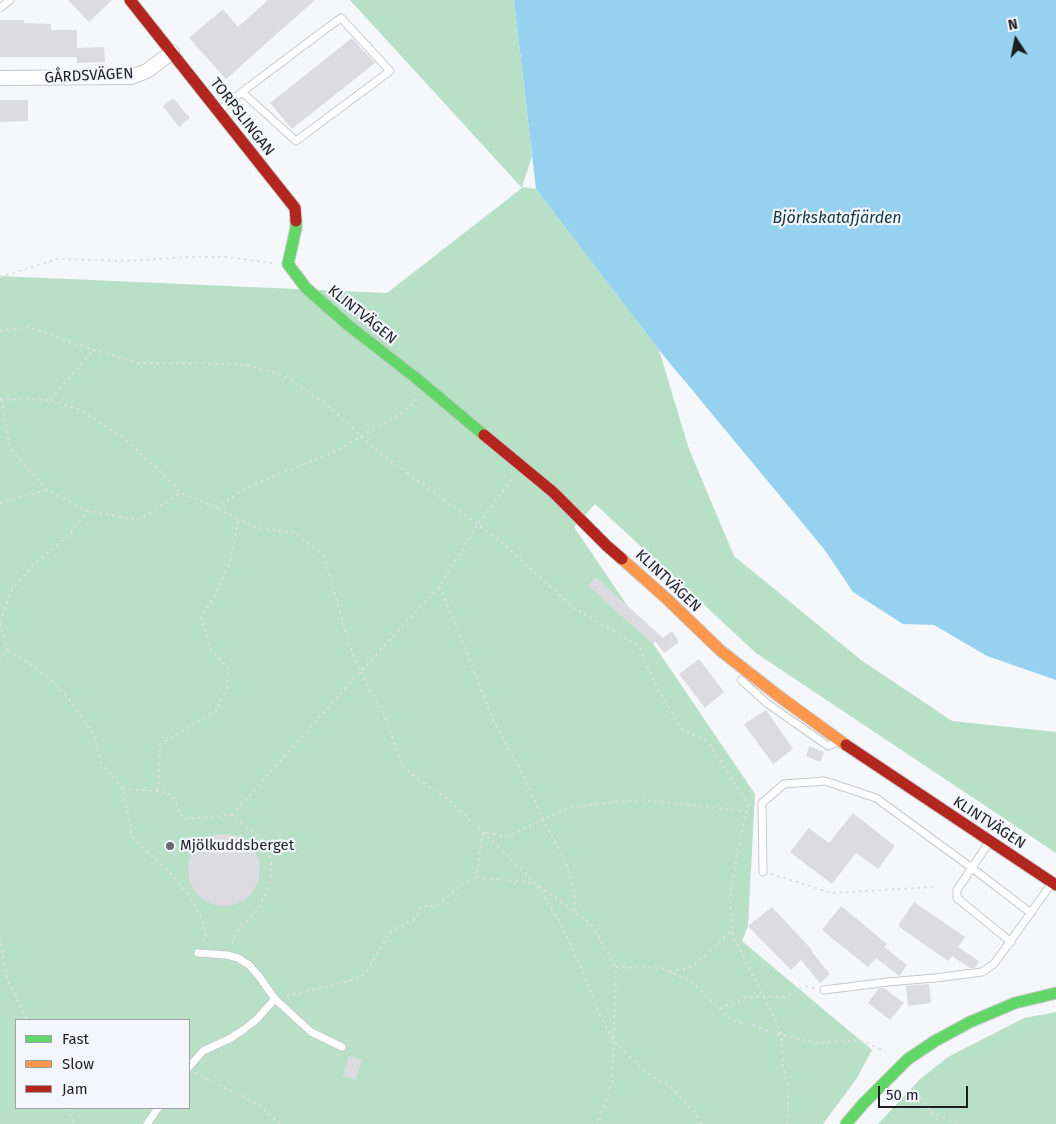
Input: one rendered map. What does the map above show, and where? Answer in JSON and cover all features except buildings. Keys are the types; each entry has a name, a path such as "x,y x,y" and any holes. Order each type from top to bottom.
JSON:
{"street":[{"name":"TORPSLINGAN","path":"130,0 295,208 296,228 288,264"},
{"name":"GÅRDSVÄGEN","path":"0,78 131,77 147,71 172,52"},
{"name":"KLINTVÄGEN","path":"288,264 306,288 348,325 428,388 553,492 721,651 841,741 1054,884"},
{"path":"846,1124 863,1104 908,1059 936,1040 970,1022 1016,1003 1056,993"}],"lane":[{"path":"0,8 10,0"},
{"path":"218,112 242,92 323,30 341,18 390,71 296,142 242,92"},
{"path":"741,680 768,704 828,746 841,741"},
{"path":"764,872 762,803 784,784 825,781 876,798 1031,913"},
{"path":"990,841 957,890 957,898 1011,942"},
{"path":"824,990 982,972 994,964 1054,884"},
{"path":"198,953 227,955 238,958 249,965 275,999 310,1032 342,1047"},
{"path":"190,1067 203,1051 231,1038 256,1020 275,999"},
{"path":"147,1124 157,1109"}],"path":[{"path":"0,277 57,259 125,261 227,257 288,264"},
{"path":"0,331 29,327 78,345 137,363 245,365 283,375 331,408 377,451 498,539 574,608 640,646 657,688 682,729 708,742 748,804 730,898 733,936 776,1019 781,1035 783,1066 788,1086 787,1124"},
{"path":"50,400 93,350"},
{"path":"216,508 250,486 339,450 404,412 428,388"},
{"path":"181,493 138,520 88,512 47,490 10,448 1,399 50,400 78,409 120,435 181,493 258,528 296,533 324,557 352,652 369,690 382,708 404,768 446,798 535,883 590,924 616,967 612,1083 598,1124"},
{"path":"123,789 158,791 172,796 183,819 232,815 439,587 478,524 522,466"},
{"path":"0,503 47,490"},
{"path":"88,512 66,538 34,565 11,591 0,622 8,651 47,676 69,699 94,735 101,763 123,789 132,837 177,880 192,900 203,922 206,936 198,953"},
{"path":"158,791 160,744 216,711 227,688 228,668 211,650 201,618 216,593 229,564 239,519"},
{"path":"439,587 457,627 492,718 525,778 542,820 565,860 574,890 576,913"},
{"path":"0,658 8,651"},
{"path":"483,832 507,837 567,808 613,802 644,800 746,811"},
{"path":"227,955 236,933 258,909 267,892 271,877 271,861 266,845 232,815"},
{"path":"476,877 483,832"},
{"path":"764,872 832,893 933,887"},
{"path":"275,999 356,979 365,974 390,932 415,919 422,906 436,906 463,884 476,877 535,883"},
{"path":"535,883 558,919 582,970 599,1013 613,1040 644,1071 671,1087 696,1114 701,1124"},
{"path":"670,972 691,967 733,929"},
{"path":"0,937 7,979 27,1019"},
{"path":"616,967 662,968 694,983 732,1020 816,1044 860,1040 885,1051"},
{"path":"720,1009 746,996 785,997 804,986 824,990"},
{"path":"190,1069 258,1104 280,1124"},
{"path":"914,1087 940,1124"},
{"path":"67,1109 75,1124"},
{"path":"930,1111 956,1124"}],"green space":[{"path":"350,0 514,0 532,156 522,187 536,189 659,350 689,449 734,556 861,660 952,721 1056,732 1056,853 756,653 595,504 574,527 755,794 748,926 742,941 872,1050 857,1078 823,1124 0,1124 0,276 387,293 522,188"},
{"path":"1056,1012 1056,1124 878,1124 919,1080 948,1057 1024,1018"}],"water":[{"name":"Björkskatafjärden","path":"514,0 1056,0 1056,680 987,656 934,625 903,624 853,592 824,549 659,350 536,189"}],"traffic: fast":[{"path":"296,221 288,264 306,288 348,325 416,378 484,435"},
{"path":"846,1124 863,1104 908,1059 935,1041 970,1022 1015,1003 1056,993"}],"traffic: slow":[{"path":"622,559 721,651 846,745"}],"traffic: jam":[{"path":"130,0 295,208 296,221"},
{"path":"484,435 553,492 622,559"},
{"path":"846,745 1056,885"}],"place":[{"name":"Mjölkuddsberget","path":"170,846"}]}
